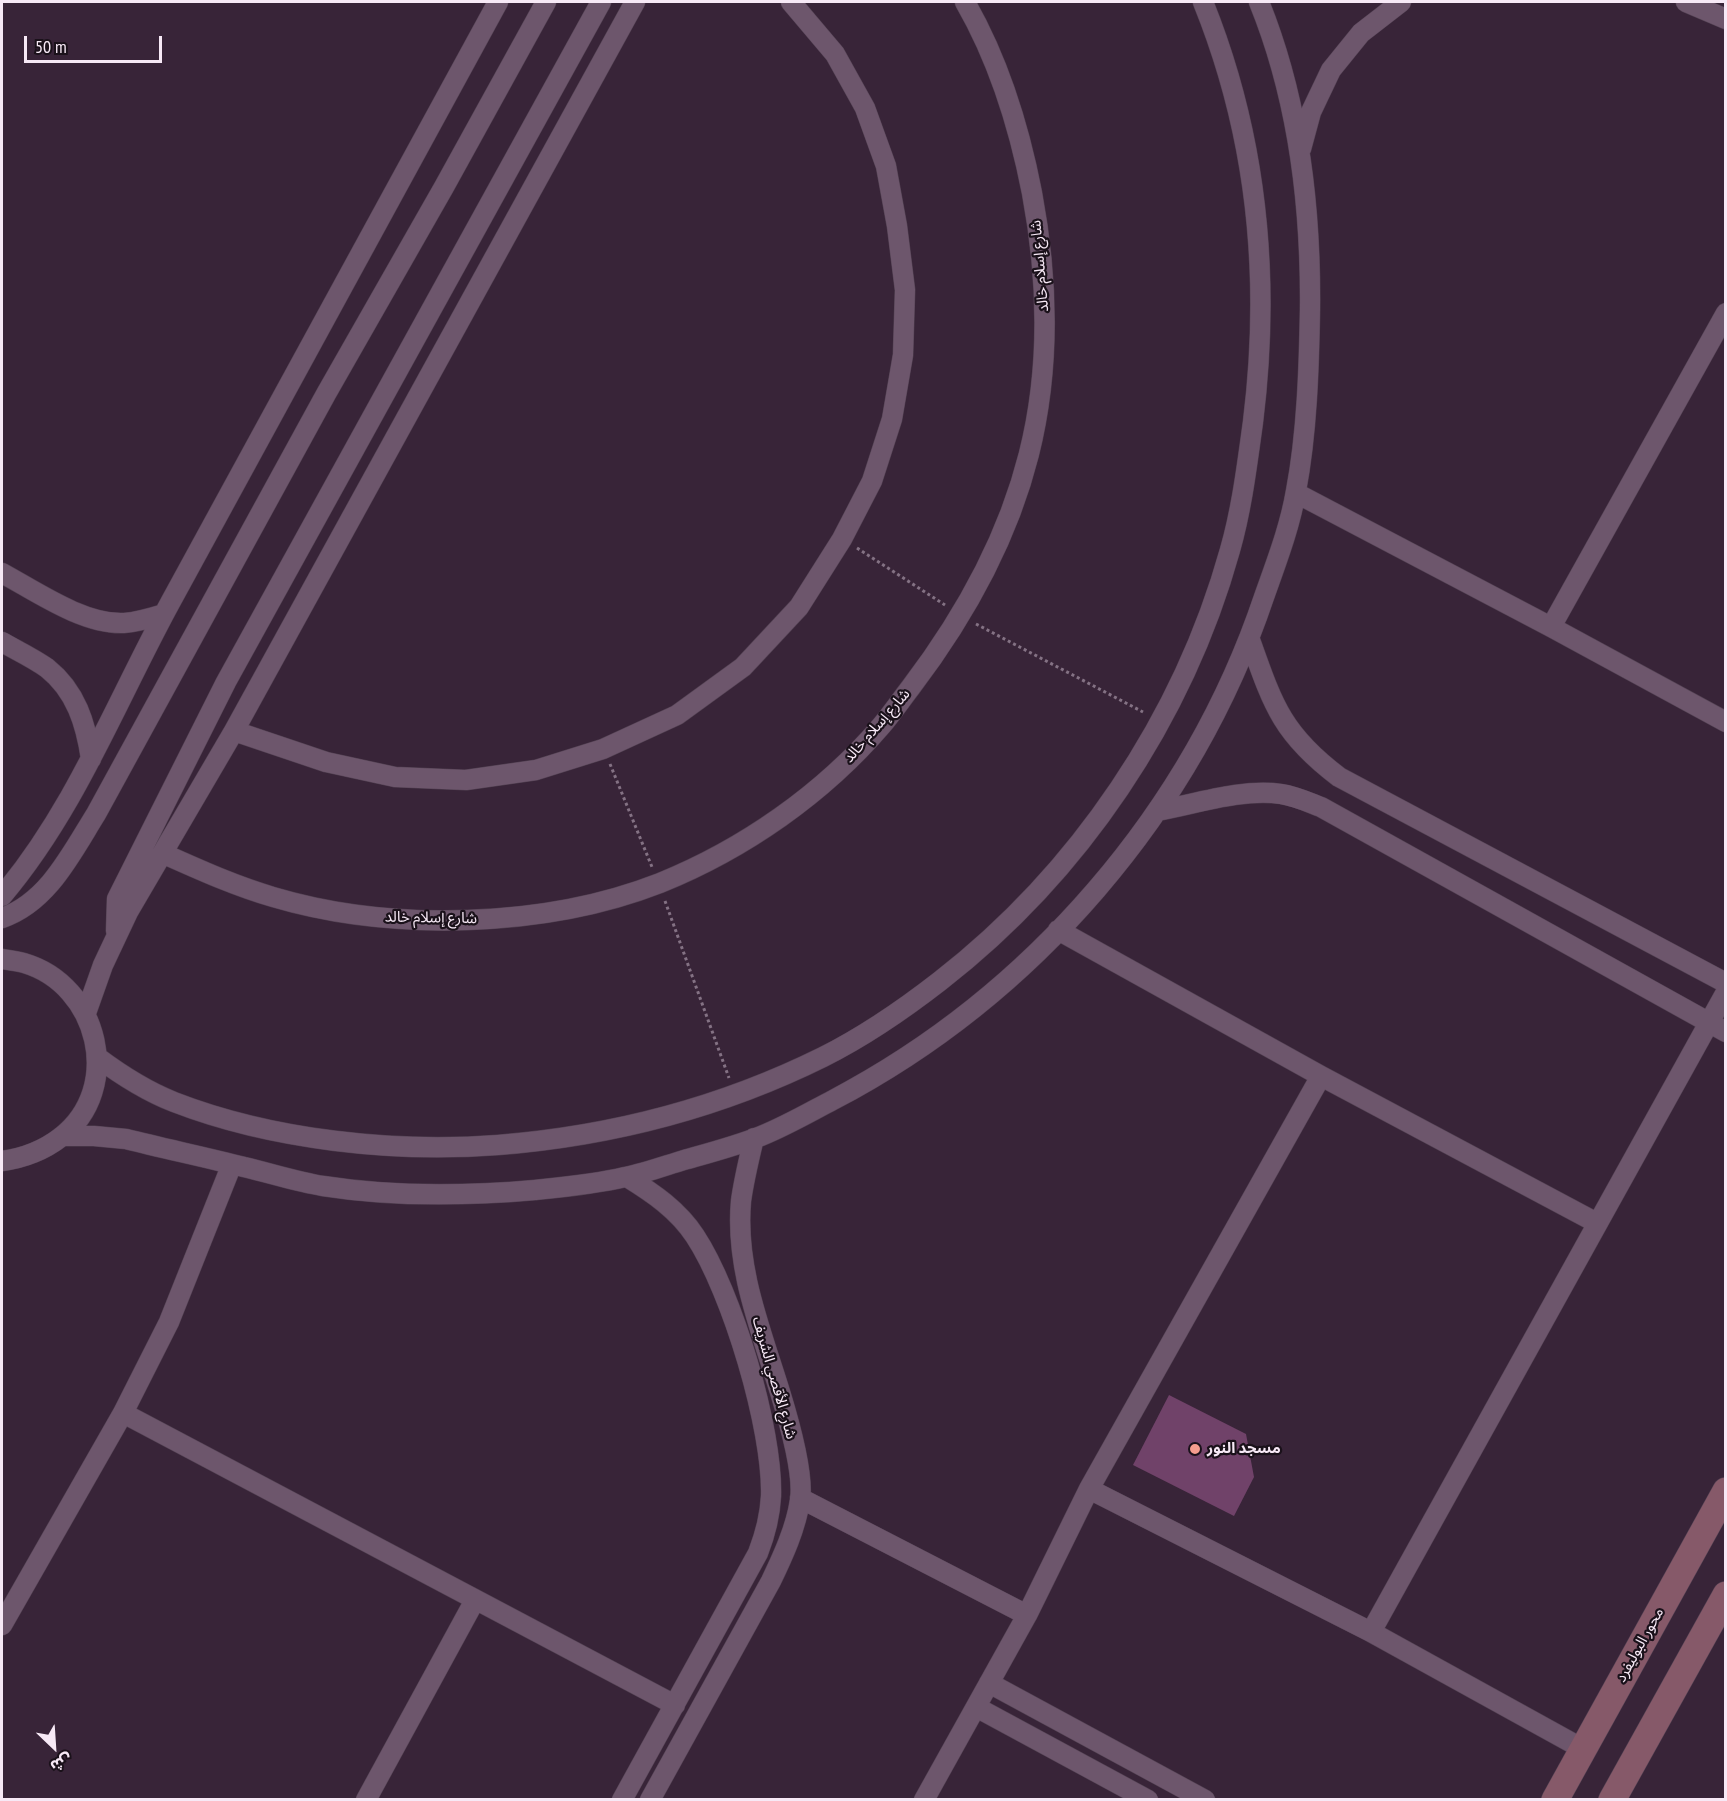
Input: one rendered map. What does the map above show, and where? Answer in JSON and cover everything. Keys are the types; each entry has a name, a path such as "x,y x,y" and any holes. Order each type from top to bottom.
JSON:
{"street":[{"path":"2,896 55,824 91,759 164,614 498,2"},
{"path":"2,918 16,913 56,879 96,814 326,394 546,2"},
{"path":"116,939 117,899 226,682 601,2"},
{"path":"86,1013 104,965 128,912 234,731 635,2"},
{"path":"234,731 326,762 395,777 466,780 536,770 603,749 677,715 743,667 799,608 842,539 872,481 892,419 903,355 905,290 886,166 865,108 835,54 791,2"},
{"name":"شارع إسلام خالد","path":"164,854 224,881 277,898 331,910 386,918 441,920 496,918 551,911 606,899 659,883 721,854 780,818 834,775 882,725 961,616 982,578 1016,500 1028,459 1038,407 1045,333 1041,248 1025,158 1012,110 995,64 965,2"},
{"path":"97,1057 122,1075 176,1103 247,1124 320,1138 393,1146 468,1147 542,1141 615,1129 736,1095 827,1055 900,1012 964,962 1017,913 1065,861 1109,804 1160,721 1181,681 1209,615 1231,547 1244,486 1259,373 1262,315 1261,257 1256,199 1246,142 1215,30 1203,2"},
{"path":"62,1136 94,1136 126,1140 321,1186 402,1194 485,1194 566,1187 627,1177 754,1138 802,1116 875,1078 943,1033 1007,981 1058,930 1120,862 1169,795 1210,724 1250,640 1273,573 1296,493 1305,412 1310,330 1310,252 1299,157 1287,86 1259,2"},
{"path":"1299,157 1311,112 1331,70 1360,33 1401,2"},
{"path":"1686,2 1725,19"},
{"path":"1551,627 1725,313"},
{"path":"1296,493 1551,627 1725,722"},
{"path":"2,573 80,614 100,621 122,623 144,621 164,614"},
{"path":"1250,640 1275,708 1292,735 1314,758 1339,777 1725,983"},
{"path":"2,642 46,668 65,686 82,716 88,733 91,759"},
{"path":"1157,812 1259,793 1280,794 1301,799 1321,807 1717,1028"},
{"path":"1058,930 1321,1076 1598,1223"},
{"path":"2,959 24,963 49,974 70,991 86,1013 94,1034 97,1057 95,1079 88,1101 77,1120 62,1136 43,1149 21,1158 2,1161"},
{"path":"1371,1632 1598,1223 1717,1028 1725,992"},
{"path":"924,1800 1027,1615 1089,1489 1321,1076"},
{"name":"شارع الأقصي الشريف","path":"650,1800 786,1551 801,1498 789,1423 750,1299 744,1267 741,1202 754,1138"},
{"path":"2,1625 123,1413 169,1322 232,1164"},
{"name":"شارع الأقصي الشريف","path":"622,1800 758,1554 769,1518 771,1475 749,1367 736,1326 710,1260 694,1234 675,1212 652,1192 627,1177"},
{"path":"123,1413 675,1705"},
{"path":"1089,1489 1371,1632 1583,1749"},
{"name":"محور البوليفرد","path":"1555,1800 1725,1491"},
{"path":"801,1498 1027,1615"},
{"path":"1612,1800 1725,1595"},
{"path":"366,1800 475,1599"},
{"path":"989,1683 1205,1800"},
{"path":"976,1707 1148,1800"}],"path":[{"path":"842,539 961,616 1160,721"},
{"path":"603,749 659,883 736,1095"}],"building":[{"name":"مسجد النور","path":"1169,1395 1246,1434 1254,1477 1234,1516 1133,1465"}],"place":[{"name":"مسجد النور","path":"1195,1449"}]}
